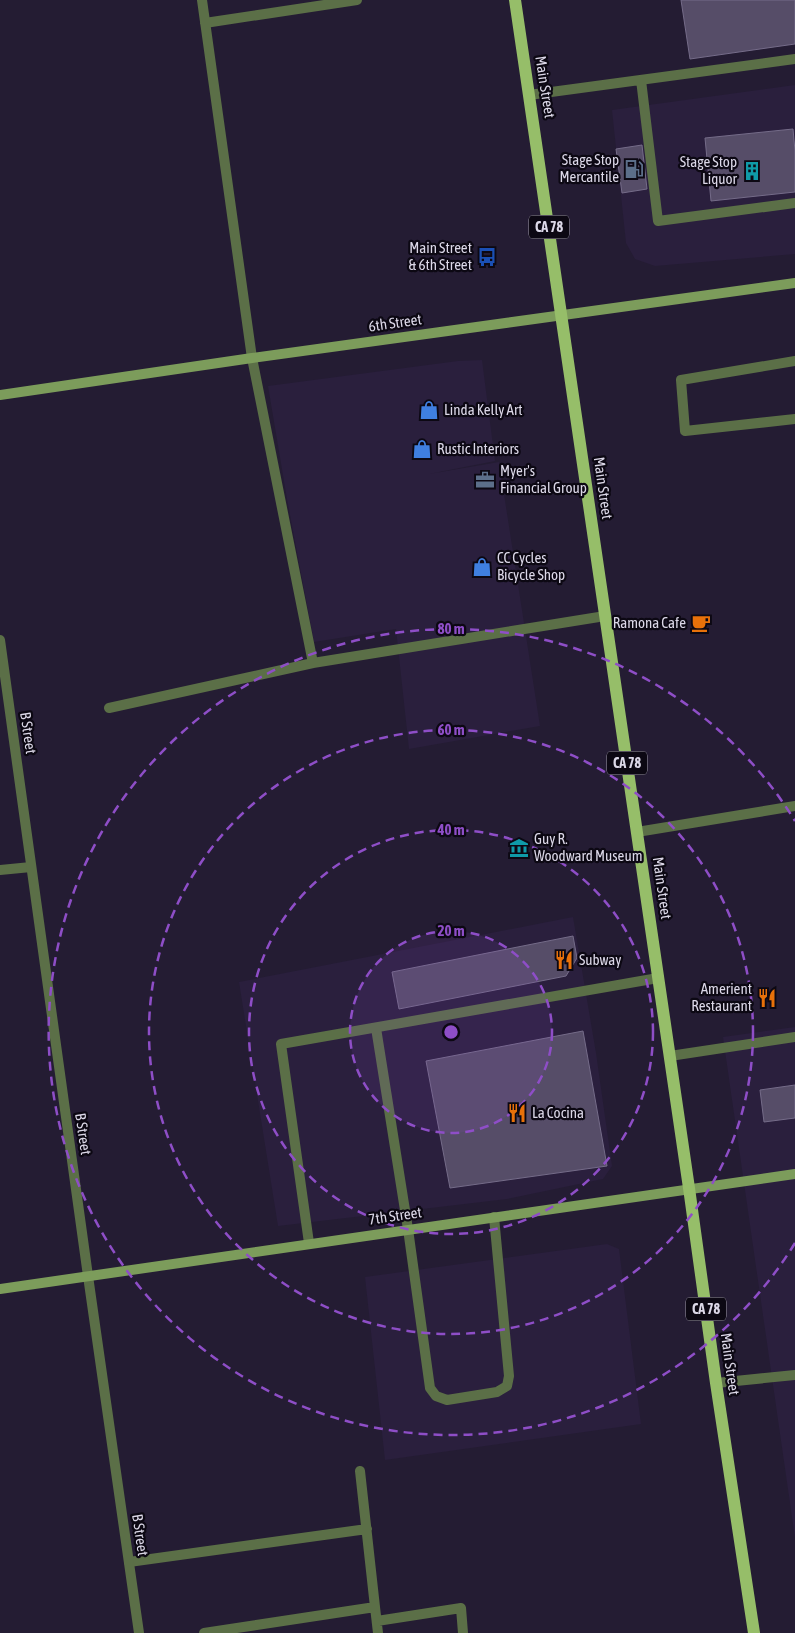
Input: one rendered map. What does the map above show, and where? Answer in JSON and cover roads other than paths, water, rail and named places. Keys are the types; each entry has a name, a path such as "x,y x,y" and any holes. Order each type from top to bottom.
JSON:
{"main road":[{"name":"Main Street","path":"518,1 529,95 754,1633"}],"street":[{"path":"202,0 252,358 313,662"},
{"path":"205,23 357,0"},
{"path":"529,95 795,59"},
{"path":"641,80 658,221 795,203"},
{"name":"6th Street","path":"0,395 795,283"},
{"path":"795,361 681,380 685,431 795,418"},
{"path":"109,708 313,662 605,616"},
{"name":"B Street","path":"0,640 139,1633"},
{"path":"637,832 795,806"},
{"path":"0,870 31,867"},
{"path":"308,1243 281,1044 658,978"},
{"path":"376,1028 408,1229 430,1388 436,1396 447,1400 497,1392 507,1386 510,1376 494,1217"},
{"path":"670,1056 795,1037"},
{"name":"7th Street","path":"0,1289 795,1174"},
{"path":"716,1383 795,1375"},
{"path":"360,1471 378,1633"},
{"path":"129,1562 366,1529"},
{"path":"204,1633 376,1606"},
{"path":"377,1621 461,1608 464,1633"}],"place":[{"name":"Stage Stop Mercantile","path":"634,169"},
{"name":"Stage Stop Liquor","path":"752,171"},
{"name":"Main Street & 6th Street","path":"487,257"},
{"name":"Linda Kelly Art","path":"429,410"},
{"name":"Rustic Interiors","path":"422,449"},
{"name":"Myer's Financial Group","path":"485,480"},
{"name":"CC Cycles Bicycle Shop","path":"482,567"},
{"name":"Ramona Cafe","path":"701,623"},
{"name":"Guy R. Woodward Museum","path":"519,848"},
{"name":"Subway","path":"564,960"},
{"name":"Amerient Restaurant","path":"767,998"},
{"name":"La Cocina","path":"517,1113"}]}
